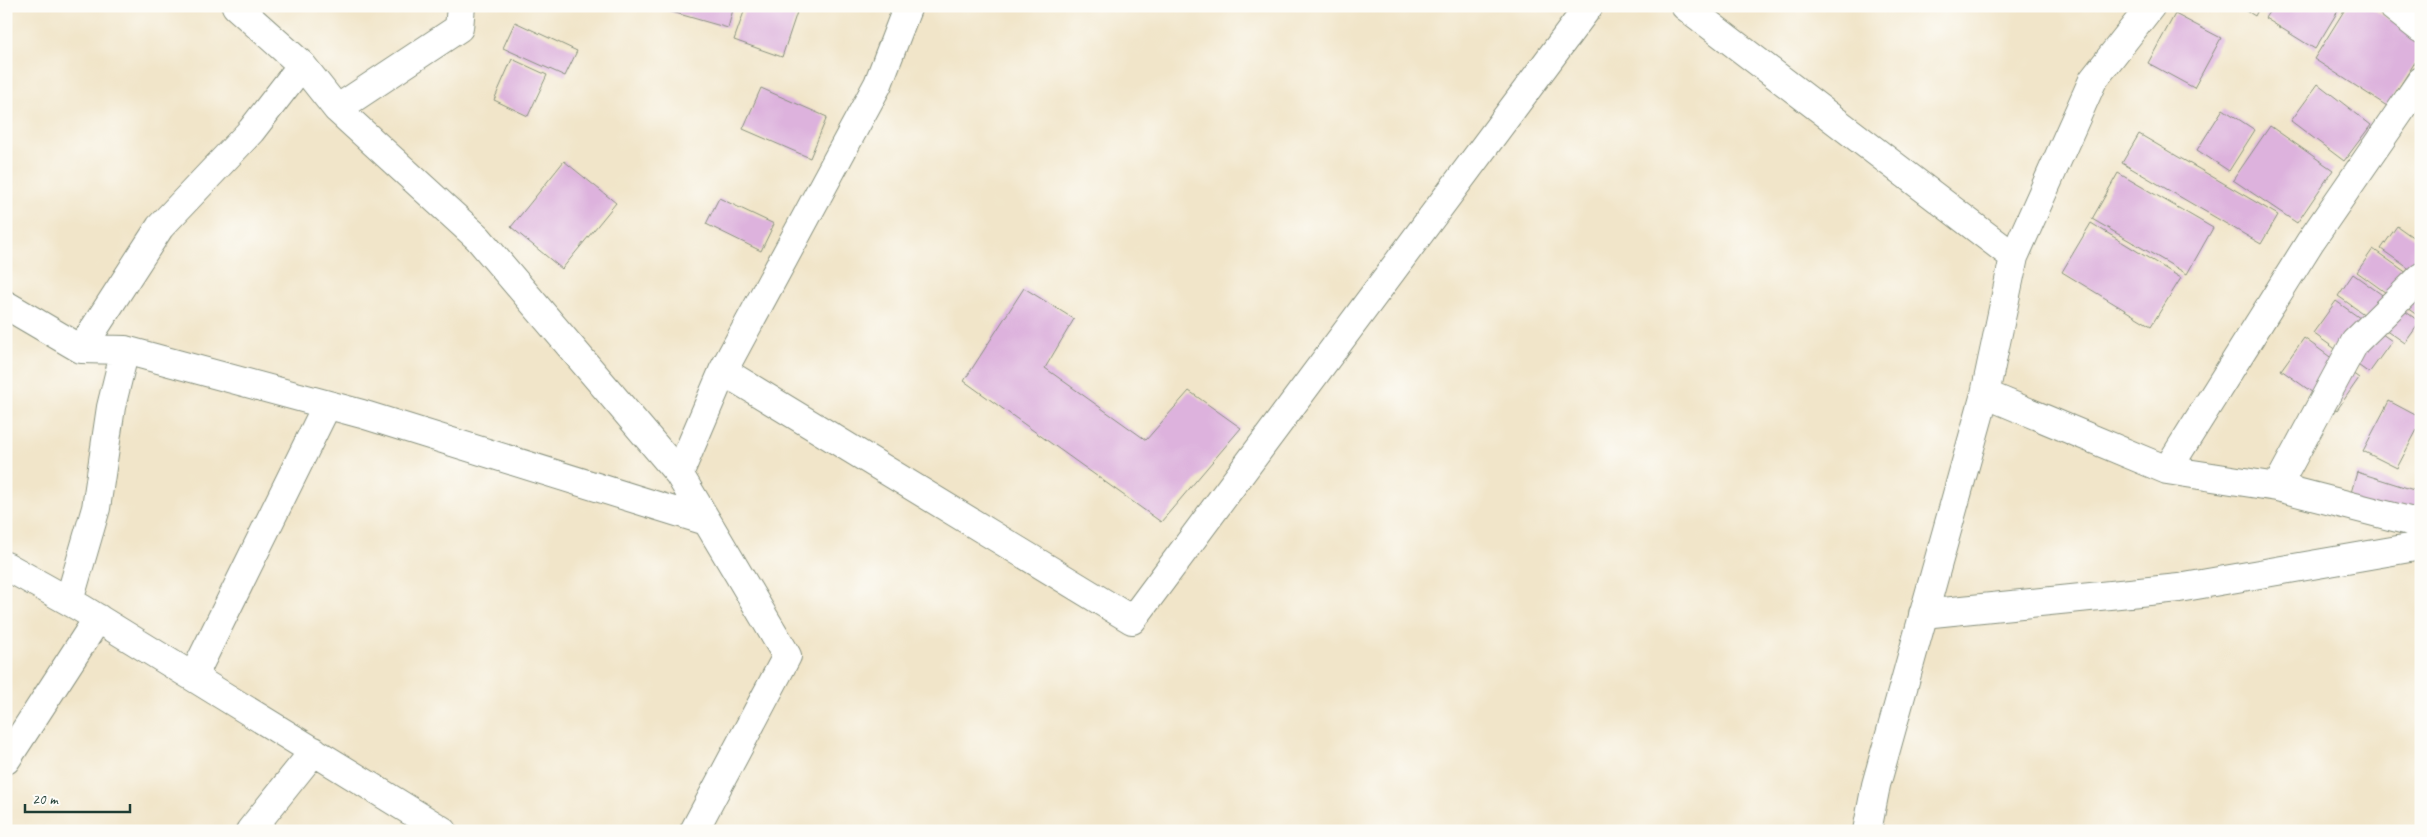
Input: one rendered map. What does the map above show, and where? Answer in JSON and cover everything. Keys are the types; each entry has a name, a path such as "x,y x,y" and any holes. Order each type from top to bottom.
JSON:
{"street":[{"path":"236,6 302,65 337,109 478,238 679,474 787,656 694,831"},
{"path":"337,109 459,28 461,6"},
{"path":"679,474 723,371 878,84 908,6"},
{"path":"723,371 1132,620 1589,6"},
{"path":"1685,6 2014,257"},
{"path":"1867,831 1876,785 1985,394 2014,257 2092,80 2151,6"},
{"path":"2392,6 2421,29"},
{"path":"81,349 160,227 251,131 302,65"},
{"path":"2167,470 2310,242 2421,82"},
{"path":"2277,487 2355,342 2421,277"},
{"path":"6,305 81,349 125,350 327,405 556,473 706,521"},
{"path":"69,601 96,508 111,407 125,350"},
{"path":"1985,394 2167,470 2277,487 2421,524"},
{"path":"193,677 327,405"},
{"path":"1924,614 2179,588 2421,546"},
{"path":"6,566 98,618 443,831"},
{"path":"6,760 98,618"},
{"path":"250,831 314,751"}],"building":[{"path":"666,6 734,6 728,28 665,10"},
{"path":"746,6 799,6 782,57 734,40"},
{"path":"2239,6 2260,6 2255,16"},
{"path":"2273,6 2341,6 2315,49 2265,18"},
{"path":"2347,6 2368,6 2421,40 2421,53 2387,106 2314,59"},
{"path":"2175,14 2221,38 2194,88 2148,63"},
{"path":"515,22 577,51 565,76 503,48"},
{"path":"512,59 547,75 528,116 494,100"},
{"path":"2318,84 2371,125 2344,161 2291,121"},
{"path":"761,88 827,117 810,158 743,129"},
{"path":"2223,109 2255,130 2229,171 2197,150"},
{"path":"2270,126 2333,170 2297,223 2233,180"},
{"path":"2139,134 2278,215 2261,244 2122,163"},
{"path":"564,161 616,203 562,269 511,227"},
{"path":"2118,173 2213,228 2187,274 2092,219"},
{"path":"719,198 774,224 761,251 706,224"},
{"path":"2091,223 2181,278 2151,326 2062,272"},
{"path":"2397,226 2421,243 2421,277 2381,249"},
{"path":"2373,249 2421,283 2421,318 2357,272"},
{"path":"2353,274 2420,322 2405,343 2338,296"},
{"path":"1024,288 1074,319 1045,368 1146,440 1189,391 1241,428 1161,522 964,381"},
{"path":"2336,301 2392,341 2369,373 2313,333"},
{"path":"2304,338 2359,378 2337,410 2281,370"},
{"path":"2389,401 2421,418 2421,422 2397,468 2363,451"},
{"path":"2357,472 2420,492 2409,529 2346,510"}]}
